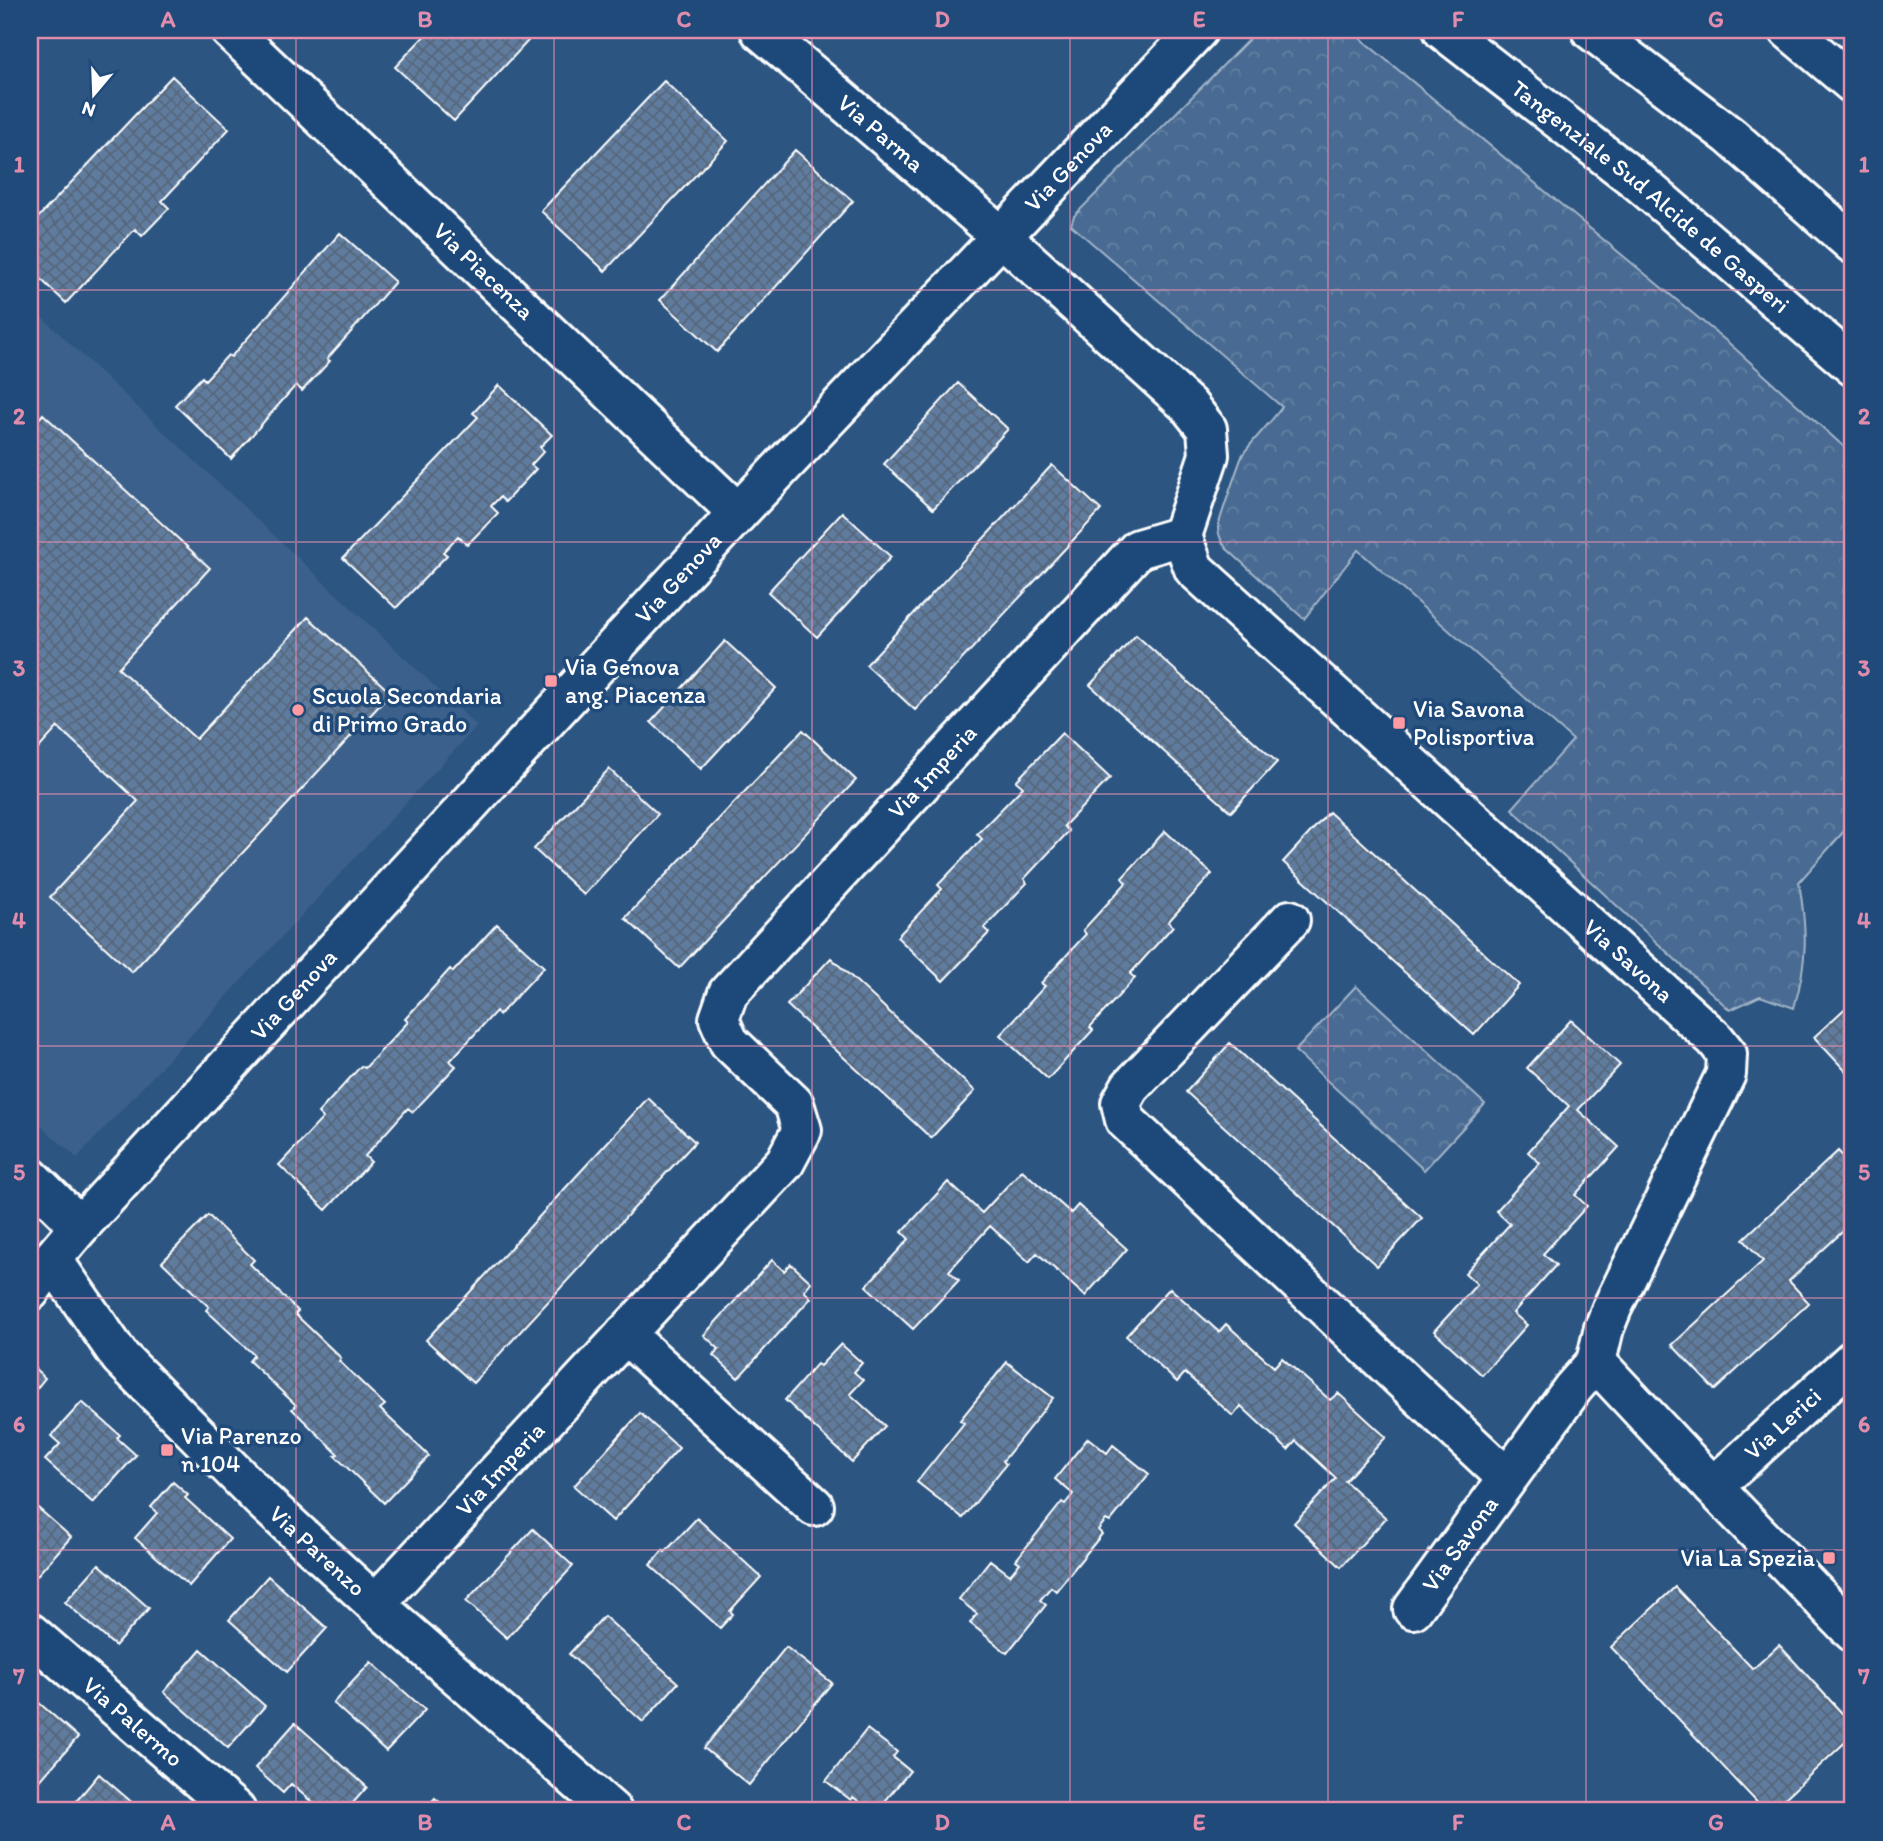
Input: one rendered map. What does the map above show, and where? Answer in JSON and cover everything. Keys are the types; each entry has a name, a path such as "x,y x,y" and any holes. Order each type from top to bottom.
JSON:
{"main road":[{"name":"Via Piacenza","path":"230,30 738,513"},
{"name":"Via Parma","path":"760,30 1001,236"},
{"name":"Via Genova","path":"30,1291 80,1226 738,513 1198,30"},
{"name":"Tangenziale Sud Alcide de Gasperi","path":"1443,30 1639,182 1853,366"},
{"path":"1591,30 1730,136 1853,244"},
{"path":"1789,30 1853,84"},
{"path":"1001,236 1188,405 1208,429 1209,455 1182,536"},
{"name":"Via Imperia","path":"375,1604 785,1162 802,1130 794,1104 729,1042 719,1019 728,993 1138,549 1182,536"},
{"name":"Via Savona","path":"1182,536 1194,569 1716,1039 1727,1054 1726,1074 1612,1308 1596,1362 1573,1388 1413,1609"},
{"name":"Via Savona","path":"1290,920 1130,1087 1121,1103 1125,1120 1507,1478"},
{"path":"30,1177 80,1226"},
{"name":"Via Parenzo","path":"52,1259 120,1357 262,1500 375,1604 612,1811"},
{"path":"625,1334 814,1506"},
{"name":"Via Lerici","path":"1713,1487 1853,1360"},
{"path":"1596,1362 1853,1632"},
{"name":"Via Palermo","path":"30,1633 236,1811"}],"shaded area":[{"path":"30,306 477,726 77,1158 30,1116"}],"green space":[{"path":"1258,30 1350,30 1731,345 1853,455 1853,821 1799,882 1805,945 1802,975 1794,1008 1760,996 1730,1010 1512,809 1573,740 1358,550 1304,619 1226,548 1222,541 1218,531 1219,524 1243,454 1282,407 1071,225 1074,216"},
{"path":"1356,986 1485,1104 1424,1170 1295,1051"}],"building":[{"path":"430,30 538,30 454,121 395,67"},
{"path":"172,76 229,129 162,201 169,208 142,236 135,229 66,303 30,269 30,226"},
{"path":"664,81 728,141 605,271 541,211"},
{"path":"795,150 853,201 717,352 660,300"},
{"path":"340,233 395,282 327,359 330,361 302,391 296,385 231,459 175,405 202,377 205,380 228,355 231,357"},
{"path":"958,383 1008,429 933,509 884,464"},
{"path":"499,385 552,435 540,447 544,451 531,465 536,469 505,502 500,497 491,506 498,513 467,545 458,536 443,552 447,555 396,608 343,558 478,417 473,413"},
{"name":"Scuola Secondaria di Primo Grado","path":"43,414 210,568 118,668 196,739 308,617 391,693 132,972 50,897 138,801 58,727 30,758 30,429"},
{"path":"1052,465 1101,510 915,710 866,665"},
{"path":"842,512 891,557 817,637 768,592"},
{"path":"1136,635 1277,762 1231,812 1090,685"},
{"path":"725,641 776,688 701,769 651,722"},
{"path":"803,730 856,780 679,968 625,918"},
{"path":"1062,733 1110,778 1064,826 1069,831 1024,879 1027,883 984,928 989,933 943,981 897,937 942,889 938,885 982,839 977,834 1023,787 1016,781"},
{"path":"609,769 658,814 584,895 534,849"},
{"path":"1329,812 1519,985 1474,1035 1283,862"},
{"path":"1165,831 1212,874 1168,922 1173,926 1130,974 1135,978 1090,1027 1093,1030 1048,1079 1000,1035 1045,986 1041,983 1086,934 1083,930 1126,883 1122,878"},
{"path":"497,924 544,967 499,1015 496,1011 450,1061 456,1066 413,1112 408,1108 365,1156 371,1162 326,1210 279,1165 323,1118 318,1113 361,1066 365,1068 408,1022 405,1019 450,969 453,972"},
{"path":"831,958 975,1091 931,1138 787,1005"},
{"path":"1853,1001 1853,1079 1814,1037"},
{"path":"1571,1020 1620,1065 1578,1110 1619,1147 1575,1195 1587,1206 1543,1254 1556,1265 1513,1313 1527,1325 1482,1375 1434,1331 1477,1284 1465,1273 1510,1224 1496,1211 1540,1163 1528,1152 1569,1106 1527,1068"},
{"path":"1230,1043 1422,1218 1377,1266 1186,1092"},
{"path":"648,1098 695,1142 473,1383 426,1340"},
{"path":"1838,1151 1853,1167 1853,1222 1789,1281 1809,1303 1715,1390 1672,1345 1763,1261 1743,1239"},
{"path":"1022,1170 1071,1213 1078,1205 1127,1249 1085,1296 1037,1253 1029,1262 990,1226 949,1271 959,1280 913,1329 866,1286 909,1239 902,1232 948,1182 982,1213"},
{"path":"208,1215 254,1260 250,1264 298,1311 295,1314 385,1405 380,1409 429,1456 384,1503 335,1456 338,1454 292,1409 296,1405 249,1361 254,1355 206,1310 209,1307 162,1262"},
{"path":"772,1260 784,1271 791,1264 811,1282 804,1291 811,1298 738,1378 713,1355 719,1349 704,1335"},
{"path":"1170,1288 1219,1332 1226,1324 1274,1367 1282,1358 1330,1400 1338,1393 1386,1437 1345,1481 1386,1518 1341,1567 1294,1523 1336,1478 1296,1441 1288,1450 1241,1406 1233,1416 1185,1373 1177,1382 1126,1336"},
{"path":"841,1344 862,1363 854,1372 863,1380 850,1394 885,1426 852,1462 785,1400 817,1364 820,1366"},
{"path":"1007,1362 1053,1398 1003,1461 1006,1464 963,1518 917,1482 964,1423 960,1420"},
{"path":"30,1364 45,1378 30,1401"},
{"path":"82,1402 120,1435 117,1438 136,1455 93,1503 45,1460 60,1444 51,1436"},
{"path":"640,1413 679,1448 613,1521 574,1486"},
{"path":"1088,1438 1107,1453 1113,1445 1149,1474 1110,1522 1106,1520 1098,1530 1102,1534 1056,1591 1051,1587 1040,1600 1046,1605 1007,1653 970,1623 977,1614 959,1599 990,1560 1010,1575 1020,1563 1016,1560 1062,1502 1065,1504 1073,1494 1055,1479"},
{"path":"173,1482 188,1495 185,1498 230,1539 189,1586 135,1538 157,1513 151,1507"},
{"path":"30,1501 71,1537 32,1581 30,1579"},
{"path":"697,1518 761,1577 730,1611 733,1614 720,1628 650,1565"},
{"path":"533,1529 573,1566 507,1638 466,1601"},
{"path":"99,1564 149,1608 115,1646 65,1602"},
{"path":"268,1576 327,1628 287,1672 229,1620"},
{"path":"1675,1587 1753,1669 1779,1645 1853,1725 1853,1735 1771,1811 1765,1811 1611,1647"},
{"path":"604,1616 678,1683 643,1722 569,1654"},
{"path":"786,1647 832,1683 749,1785 704,1748"},
{"path":"201,1649 265,1706 228,1748 164,1692"},
{"path":"371,1662 425,1710 386,1751 333,1703"},
{"path":"30,1695 78,1737 30,1792"},
{"path":"295,1723 367,1787 346,1811 322,1811 291,1784 283,1793 255,1768"},
{"path":"867,1729 897,1752 893,1757 910,1771 877,1811 871,1811 853,1797 851,1800 826,1781"},
{"path":"99,1774 142,1811 68,1811"},
{"path":"435,1798 450,1811 423,1811"}],"place":[{"name":"Via Genova ang. Piacenza","path":"551,681"},
{"name":"Scuola Secondaria di Primo Grado","path":"298,710"},
{"name":"Via Savona Polisportiva","path":"1399,723"},
{"name":"Via Parenzo n 104","path":"167,1450"},
{"name":"Via La Spezia","path":"1829,1558"}]}
